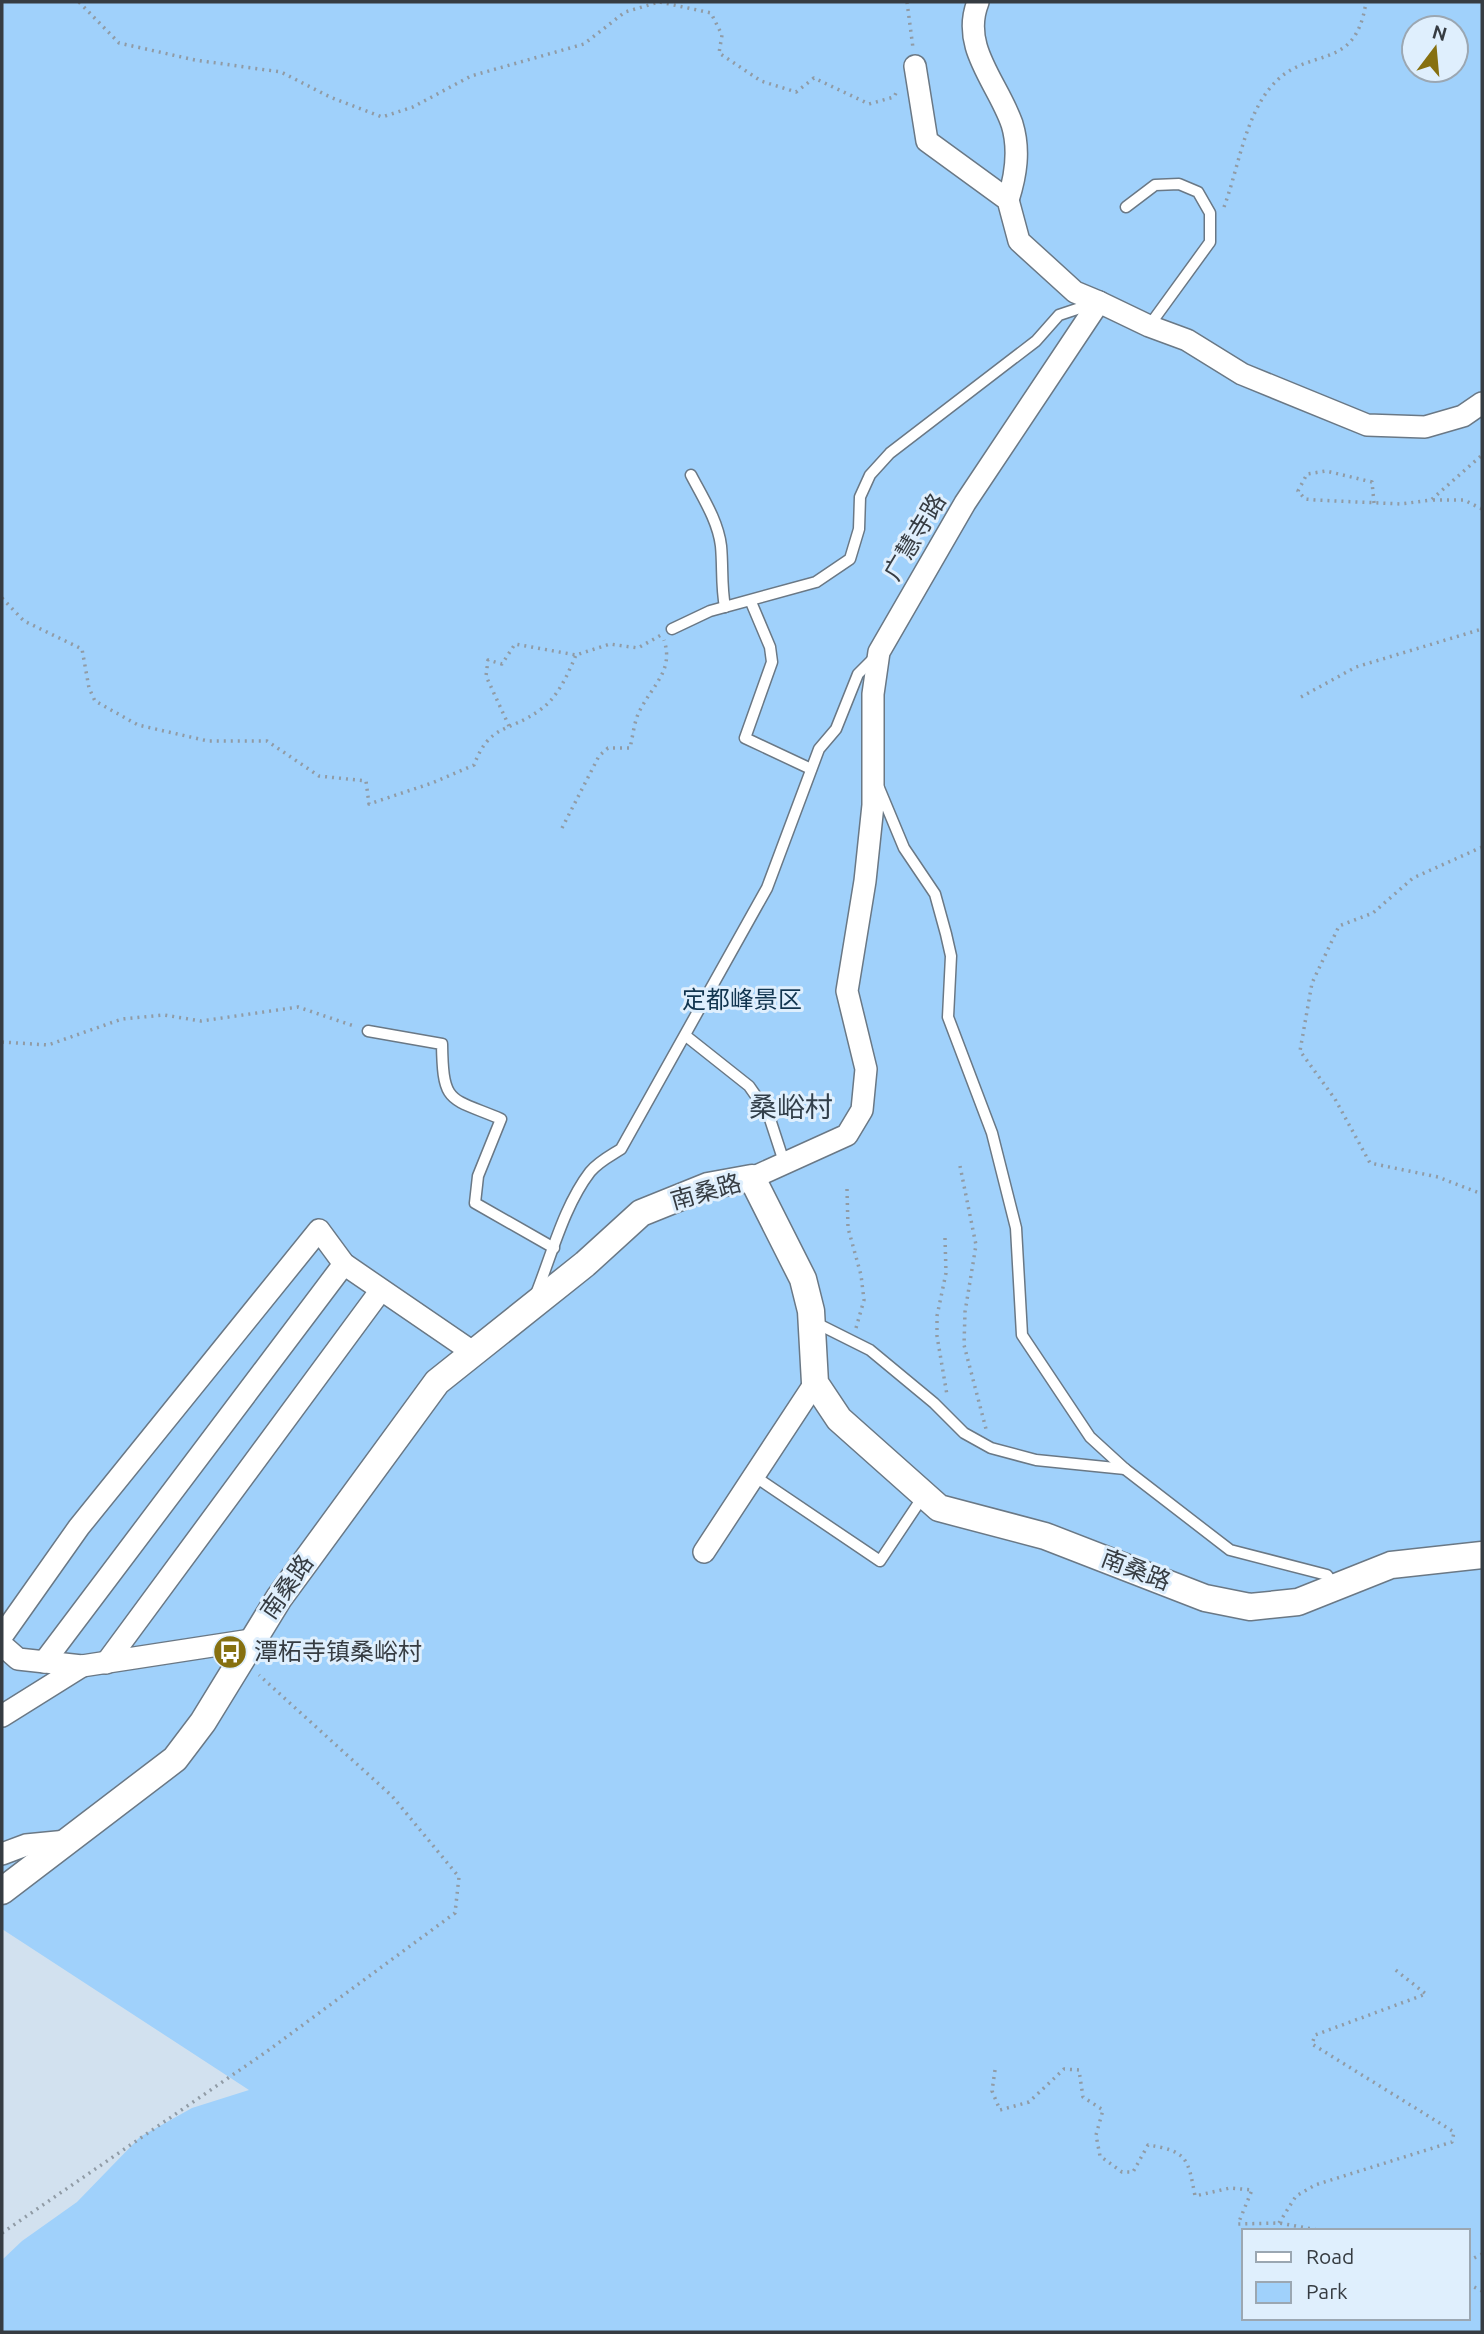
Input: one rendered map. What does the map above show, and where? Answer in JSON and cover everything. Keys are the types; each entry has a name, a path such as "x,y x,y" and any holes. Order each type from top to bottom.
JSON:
{"street":[{"path":"978,2 972,19 975,46 1012,126 1017,157 1008,200 1019,241 1075,292 1149,326 1188,340 1242,374 1367,425 1425,427 1463,416 1482,403"},
{"path":"915,66 927,141 1008,200"},
{"name":"广慧寺路","path":"752,1178 847,1135 862,1110 866,1069 847,991 865,881 873,772 873,694 879,652 965,503 1099,302"},
{"name":"南桑路","path":"2,1891 175,1759 203,1723 245,1649 334,1519 438,1382 585,1264 641,1213 708,1186 752,1178 803,1279 811,1321 814,1383 839,1419 939,1508 1045,1536 1205,1598 1250,1607 1298,1601 1336,1589 1391,1565 1482,1555"},
{"path":"2,1636 87,1516 319,1230 344,1264 474,1353"},
{"path":"44,1662 344,1264"},
{"path":"106,1663 381,1290"},
{"path":"704,1552 814,1383"},
{"path":"7,1656 82,1666 245,1649"},
{"path":"2,1716 82,1666"},
{"path":"2,1854 26,1845 67,1841"}],"lane":[{"path":"1126,208 1156,185 1179,184 1198,192 1210,213 1210,242 1149,326"},
{"path":"667,632 710,611 751,602 816,582 850,559 859,529 860,497 870,475 890,453 1036,341 1059,315 1099,302"},
{"path":"691,475 718,532 725,607"},
{"path":"751,602 770,647 772,662 745,738 811,769"},
{"path":"530,1309 554,1248 589,1173 601,1161 621,1149 767,888 819,749 836,729 858,674 879,652"},
{"path":"873,772 904,848 935,894 946,934 951,956 948,1017 992,1133 1016,1228 1022,1335 1090,1437 1125,1469 1230,1550 1327,1575 1336,1589"},
{"path":"368,1031 442,1044 445,1088 451,1098 501,1119 478,1176 475,1203 554,1248"},
{"path":"686,1036 750,1086 768,1113 785,1165"},
{"path":"811,1321 870,1350 964,1433 990,1448 1036,1460 1125,1469"},
{"path":"754,1476 880,1561 924,1495"}],"path":[{"path":"79,2 119,43 195,60 281,72 382,117 414,107 471,76 584,44 625,12 659,2 711,13 722,35 719,52 761,81 796,92 814,78 869,104 894,97 905,75 915,66 907,2"},
{"path":"1210,242 1255,111 1268,90 1289,72 1344,50 1356,38 1366,2"},
{"path":"1431,500 1482,455"},
{"path":"1374,503 1372,482 1326,471 1307,474 1298,491 1305,499 1315,500 1374,503 1401,504 1464,500 1482,509"},
{"path":"2,598 24,621 82,649 89,688 95,701 138,725 208,741 267,741 319,776 366,781 369,804 432,783 474,765 483,742 540,710 564,684 576,655"},
{"path":"1301,697 1356,667 1482,629"},
{"path":"509,726 485,676 488,660 502,664 516,644 576,655 610,644 638,648 667,632 668,654 664,673 639,712 630,748 608,748 599,756 562,828"},
{"path":"1482,847 1413,878 1373,913 1339,926 1312,983 1300,1051 1335,1099 1370,1163 1438,1177 1482,1194"},
{"path":"2,1042 48,1045 122,1019 164,1014 201,1021 298,1007 368,1031"},
{"path":"960,1166 976,1245 965,1312 964,1345 990,1448"},
{"path":"847,1189 848,1228 861,1275 864,1300 852,1341"},
{"path":"945,1238 946,1273 937,1316 937,1336 950,1419"},
{"path":"2,2233 266,2052 455,1913 459,1877 392,1796 245,1649"},
{"path":"1279,2223 1296,2196 1315,2185 1452,2141 1454,2132 1311,2044 1315,2035 1426,1994 1393,1968"},
{"path":"995,2070 992,2091 1000,2110 1029,2102 1064,2069 1079,2070 1083,2097 1103,2110 1096,2135 1100,2156 1122,2172 1133,2172 1148,2145 1175,2149 1189,2162 1195,2196 1230,2188 1252,2190 1238,2224 1279,2223 1312,2229"}],"green space":[{"name":"定都峰景区","path":"2,2 1482,2 1482,2332 2,2332 2,2260 22,2241 77,2202 140,2137 192,2108 249,2090 2,1929"}],"place":[{"name":"潭柘寺镇桑峪村","path":"230,1652"}],"district":[{"name":"桑峪村","path":"791,1107"}]}
